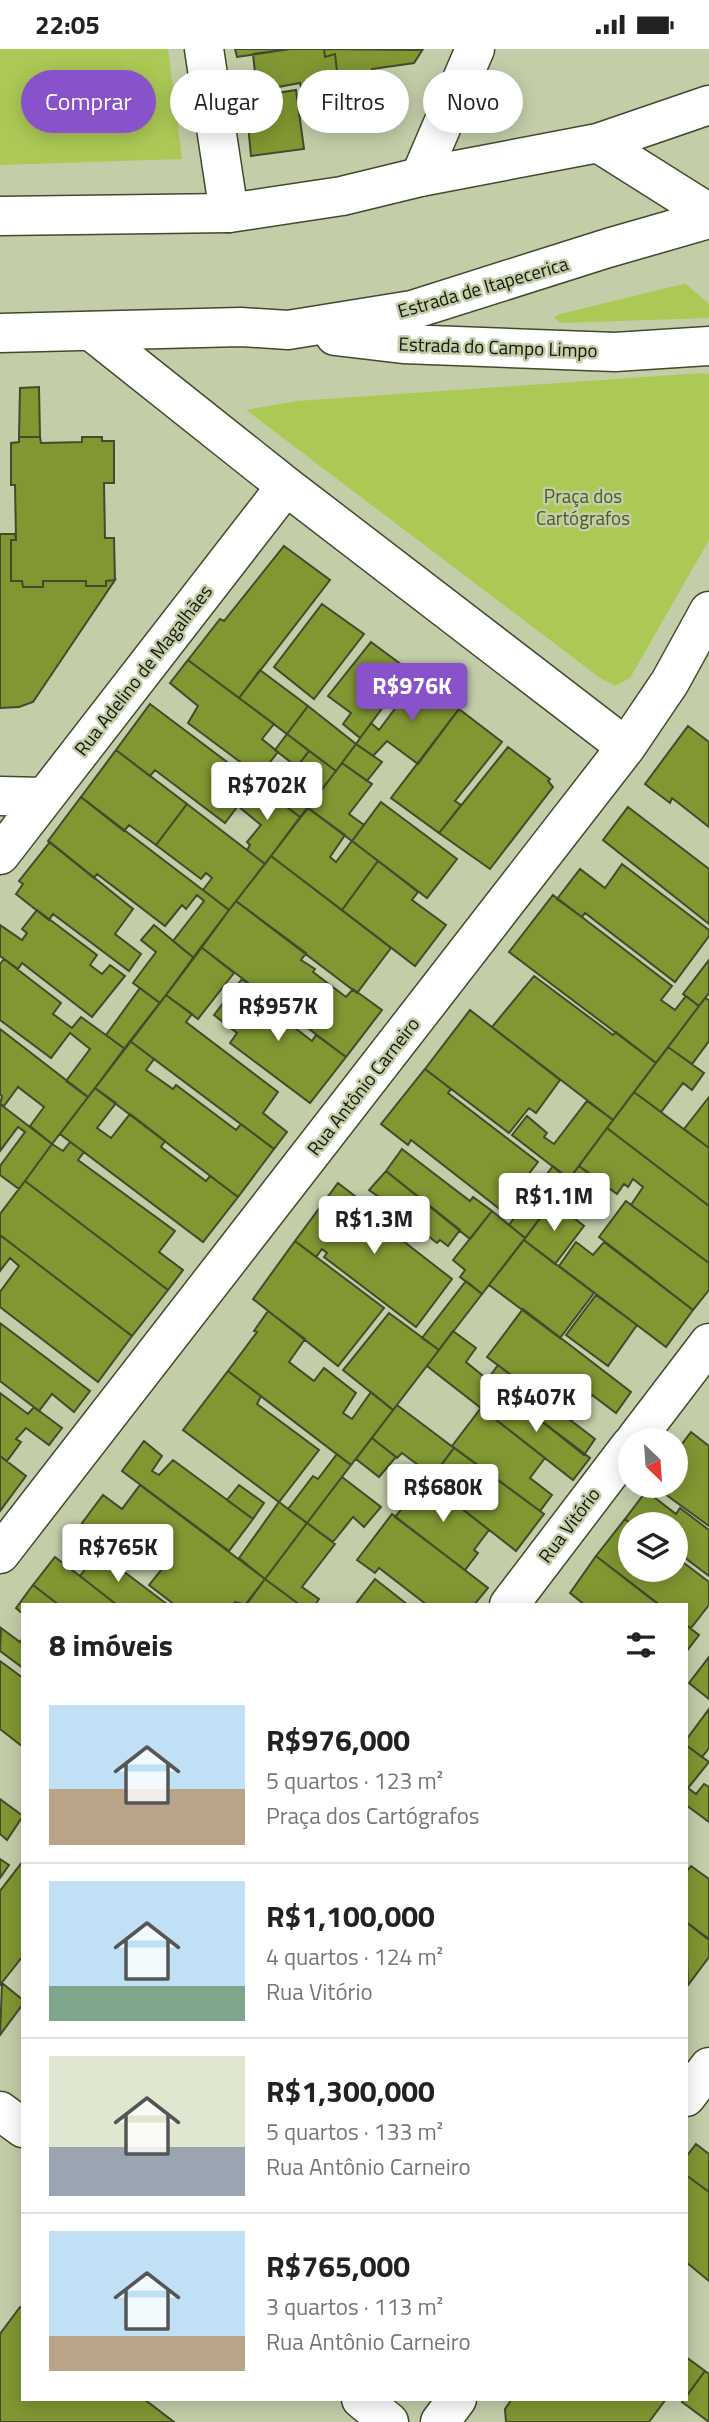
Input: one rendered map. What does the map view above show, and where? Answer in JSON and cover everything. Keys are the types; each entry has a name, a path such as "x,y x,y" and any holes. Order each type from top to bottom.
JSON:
{"street":[{"path":"204,49 229,213"},
{"path":"419,177 475,49"},
{"path":"0,216 229,213 342,196 419,177 598,143 709,104"},
{"path":"598,143 709,213"},
{"name":"Estrada de Itapecerica","path":"0,333 242,327 288,330 412,310 709,219"},
{"name":"Estrada do Campo Limpo","path":"288,330 403,344 615,352 709,346"},
{"path":"91,331 286,486 626,747"},
{"name":"Rua Adelino de Magalhães","path":"0,855 286,486"},
{"name":"Rua Antônio Carneiro","path":"0,1554 626,747 670,682 709,611"},
{"name":"Rua Antônio Carneiro","path":"670,682 709,635"},
{"path":"0,796 44,797"},
{"path":"644,1428 709,1343"},
{"name":"Rua Vitório","path":"511,1603 618,1462"},
{"path":"688,2094 709,2067"},
{"path":"0,2111 21,2127"},
{"path":"363,2401 389,2422"},
{"path":"440,2422 456,2401"}],"green space":[{"path":"0,49 168,49 171,70 170,133 179,133 182,159 0,165"},
{"path":"683,284 709,304 709,318 561,323 554,318 560,314"},
{"name":"Praça dos Cartógrafos","path":"709,374 709,540 630,678 615,686 600,678 246,410 297,401"}],"building":[{"path":"235,49 290,49 237,57"},
{"path":"290,49 324,49 325,57 335,54 337,70 297,70 297,84 283,86 283,70 255,70 253,54"},
{"path":"324,49 423,49 414,63 372,70 337,70 335,54 325,57"},
{"path":"296,90 297,133 302,133 304,149 251,156 249,133 283,133 283,92"},
{"path":"39,387 40,437 19,437 20,388"},
{"path":"19,437 40,437 41,443 82,442 82,437 102,437 102,441 114,441 114,483 104,483 105,538 114,538 115,580 106,581 106,586 86,586 86,581 43,581 43,587 23,587 22,581 11,581 11,540 16,540 15,485 11,485 11,443 19,442"},
{"path":"0,534 15,534 16,540 11,540 11,581 22,581 23,587 43,587 43,581 86,581 86,586 106,586 106,581 115,580 33,702 19,707 0,708"},
{"path":"284,546 330,580 239,698 188,660 220,619 224,621"},
{"path":"322,604 364,634 314,699 274,667"},
{"path":"371,642 410,671 360,738 343,724 351,713 328,696"},
{"path":"188,660 274,724 262,739 278,752 259,776 188,723 198,706 170,683"},
{"path":"260,670 308,706 287,734 239,698"},
{"path":"418,678 459,709 418,764 387,741 373,756 356,744 371,723 379,730"},
{"path":"150,704 255,783 225,823 155,770 150,776 116,750"},
{"path":"308,706 356,744 336,771 287,734"},
{"path":"459,709 502,742 455,801 461,805 439,833 391,798"},
{"path":"688,726 709,742 709,827 672,798 670,803 645,784"},
{"path":"287,734 309,751 297,767 275,750"},
{"path":"356,744 382,762 367,781 342,763"},
{"path":"508,747 550,779 548,781 553,787 490,869 439,833"},
{"path":"116,750 187,804 156,845 129,825 124,831 81,797"},
{"path":"309,751 336,771 300,817 274,797"},
{"path":"342,763 372,784 349,814 364,825 352,841 308,808"},
{"path":"255,783 300,817 265,864 247,850 250,845 247,842 261,825 238,806"},
{"path":"81,797 229,910 194,958 173,941 204,901 197,895 186,909 182,905 165,926 97,874 94,878 48,841"},
{"path":"381,802 457,859 427,898 352,841"},
{"path":"187,804 265,864 229,910 203,890 212,878 206,873 201,879 156,845"},
{"path":"628,807 709,869 709,924 603,840"},
{"path":"308,808 345,835 330,857 336,862 352,841 378,861 342,910 271,856"},
{"path":"50,842 133,909 115,934 141,954 129,971 53,914 49,920 16,894 23,884 19,881"},
{"path":"271,856 391,948 357,993 236,901"},
{"path":"378,861 418,892 412,900 446,925 415,966 342,910"},
{"path":"622,864 709,930 709,936 675,982 585,913 582,917 557,899 580,869 605,888"},
{"path":"553,895 672,986 661,1000 675,1010 686,996 699,1006 656,1063 509,952"},
{"path":"236,901 306,953 301,960 346,997 353,989 382,1010 346,1057 201,947"},
{"path":"37,910 97,955 90,965 102,974 110,965 125,976 92,1017 22,963 18,969 0,956 0,925 22,940 27,933 22,929"},
{"path":"154,925 194,958 160,1003 133,983 156,952 141,940"},
{"path":"201,947 234,973 198,1019 166,995"},
{"path":"4,959 61,1003 53,1014 72,1028 81,1017 125,1049 88,1097 66,1081 90,1049 70,1033 51,1058 0,1020 0,964"},
{"path":"709,960 709,993 699,1006 683,994"},
{"path":"534,976 613,1035 616,1032 656,1063 613,1120 492,1027"},
{"path":"242,979 273,1002 269,1008 312,1041 316,1035 346,1057 310,1103 230,1043 237,1033 214,1015"},
{"path":"140,988 160,1003 125,1049 106,1035"},
{"path":"166,995 192,1014 186,1022 278,1092 263,1113 287,1132 274,1149 130,1041"},
{"path":"705,998 709,1000 709,1041 692,1064 668,1047"},
{"path":"470,1010 560,1080 536,1113 529,1108 509,1133 425,1069"},
{"path":"0,1029 88,1097 52,1144 30,1126 44,1107 18,1087 4,1106 0,1104"},
{"path":"130,1041 154,1059 146,1070 173,1089 176,1085 236,1130 241,1124 274,1149 238,1197 95,1088"},
{"path":"668,1047 704,1073 692,1090 683,1083 661,1112 634,1092"},
{"path":"425,1069 451,1089 448,1093 538,1162 501,1210 411,1140 408,1145 381,1124"},
{"path":"95,1088 116,1103 97,1128 111,1138 130,1114 165,1141 161,1147 206,1181 210,1176 238,1197 203,1242 60,1134"},
{"path":"634,1092 709,1148 709,1206 607,1128"},
{"path":"709,1097 709,1148 684,1129"},
{"path":"587,1101 613,1120 569,1179 512,1135 527,1116 547,1133 544,1137 554,1144"},
{"path":"0,1104 52,1144 19,1189 0,1175 0,1166 25,1132 18,1127 0,1151"},
{"path":"607,1128 709,1206 709,1263 631,1205 643,1187 633,1179 628,1187 624,1184 617,1194 579,1166"},
{"path":"70,1142 84,1152 78,1160 175,1231 159,1252 183,1270 168,1290 25,1181 52,1144 63,1151"},
{"path":"402,1149 470,1201 473,1197 492,1211 470,1239 386,1171"},
{"path":"553,1166 569,1179 525,1238 509,1225"},
{"path":"579,1166 601,1182 574,1218 553,1201"},
{"path":"386,1171 460,1230 448,1246 440,1240 437,1243 400,1214 397,1217 384,1207 387,1203 369,1190"},
{"path":"25,1181 168,1290 132,1336 0,1235 0,1214"},
{"path":"338,1183 360,1200 353,1209 358,1213 362,1209 452,1279 416,1327 324,1257 327,1253 322,1249 316,1257 295,1241"},
{"path":"553,1201 584,1226 555,1264 524,1240"},
{"path":"626,1201 709,1263 709,1290 693,1310 599,1237"},
{"path":"492,1211 525,1238 482,1294 460,1277 465,1270 453,1260"},
{"path":"0,1235 132,1336 98,1382 0,1307 0,1292 19,1266 10,1258 0,1271"},
{"path":"524,1240 594,1293 560,1338 489,1285"},
{"path":"295,1241 384,1308 338,1366 253,1299"},
{"path":"576,1242 593,1255 604,1242 693,1310 666,1347 559,1266"},
{"path":"466,1281 482,1294 439,1350 422,1338"},
{"path":"596,1295 637,1325 608,1366 566,1335"},
{"path":"523,1309 631,1392 616,1413 592,1395 572,1421 487,1357"},
{"path":"268,1311 305,1339 289,1362 314,1381 324,1368 356,1393 343,1413 352,1419 371,1392 393,1410 351,1465 228,1371 257,1332 254,1331"},
{"path":"389,1313 439,1350 393,1410 343,1370"},
{"path":"0,1323 90,1391 74,1412 52,1394 39,1411 0,1381"},
{"path":"453,1331 476,1348 466,1362 498,1388 481,1408 427,1366"},
{"path":"498,1365 595,1439 584,1455 488,1379"},
{"path":"228,1371 261,1396 257,1404 319,1450 279,1502 183,1430"},
{"path":"498,1388 590,1458 573,1480 481,1408"},
{"path":"0,1393 28,1414 34,1407 62,1428 49,1445 26,1428 16,1439 21,1442 7,1461 0,1456"},
{"path":"397,1405 454,1448 433,1476 402,1453 397,1458 372,1438"},
{"path":"481,1408 545,1458 530,1478 552,1495 540,1511 452,1446"},
{"path":"691,1432 709,1446 709,1526 670,1498 688,1498 688,1436"},
{"path":"372,1438 396,1457 379,1477 356,1459"},
{"path":"144,1441 162,1456 152,1471 159,1475 173,1460 253,1519 229,1551 122,1471"},
{"path":"454,1448 544,1514 516,1551 428,1482"},
{"path":"337,1454 351,1465 307,1523 288,1509 313,1476 318,1479"},
{"path":"0,1456 26,1476 0,1511"},
{"path":"342,1477 381,1507 364,1527 353,1517 333,1542 307,1523"},
{"path":"425,1480 489,1530 474,1550 478,1553 465,1570 395,1517"},
{"path":"140,1485 265,1579 247,1603 172,1603 149,1585 162,1569 135,1548 126,1560 82,1523 103,1495 122,1509"},
{"path":"239,1485 264,1503 253,1519 227,1500"},
{"path":"641,1498 655,1498 673,1512 630,1512"},
{"path":"279,1502 307,1523 265,1579 239,1558"},
{"path":"392,1514 488,1588 476,1603 424,1603 379,1568 375,1573 357,1560"},
{"path":"688,1514 709,1530 709,1576 688,1560"},
{"path":"307,1523 335,1544 302,1587 319,1599 316,1603 297,1603 265,1579"},
{"path":"618,1528 618,1573 596,1556"},
{"path":"98,1552 165,1603 114,1603 80,1576"},
{"path":"596,1556 618,1573 618,1582 629,1582 656,1603 582,1603 570,1593"},
{"path":"55,1557 114,1603 56,1603 33,1585"},
{"path":"688,1566 709,1582 709,1605 691,1628 688,1626 688,1603 657,1603 630,1582 688,1582"},
{"path":"265,1579 297,1603 247,1603"},
{"path":"375,1579 405,1603 357,1603"},
{"path":"33,1585 56,1603 21,1603 21,1612 16,1608"},
{"path":"688,1627 699,1635 688,1649"},
{"path":"1,1628 21,1641 21,1667 0,1651"},
{"path":"709,1657 709,1699 689,1683"},
{"path":"0,1661 21,1677 21,1745 0,1729"},
{"path":"709,1709 709,1748 702,1757 688,1746 688,1737"},
{"path":"688,1746 709,1762 688,1788"},
{"path":"704,1784 709,1787 709,1822 688,1806 688,1788 696,1794"},
{"path":"0,1799 21,1815 21,1819 7,1840 0,1834"},
{"path":"0,1859 9,1865 0,1878"},
{"path":"21,1864 21,1959 0,1985 0,1891"},
{"path":"691,1866 709,1879 709,1939 688,1923 688,1870"},
{"path":"688,1924 709,1940 709,1957 688,1985"},
{"path":"2,1983 21,1998 21,2007 0,2035"},
{"path":"696,2144 709,2154 709,2192 688,2176 688,2154"},
{"path":"688,2176 709,2192 709,2281 688,2264"},
{"path":"21,2308 21,2401 147,2401 174,2422 0,2422 0,2334"},
{"path":"688,2358 705,2371 688,2394"},
{"path":"705,2371 709,2374 709,2422 682,2402 688,2401 688,2394"},
{"path":"511,2401 665,2401 649,2422 506,2422 505,2409"}]}
